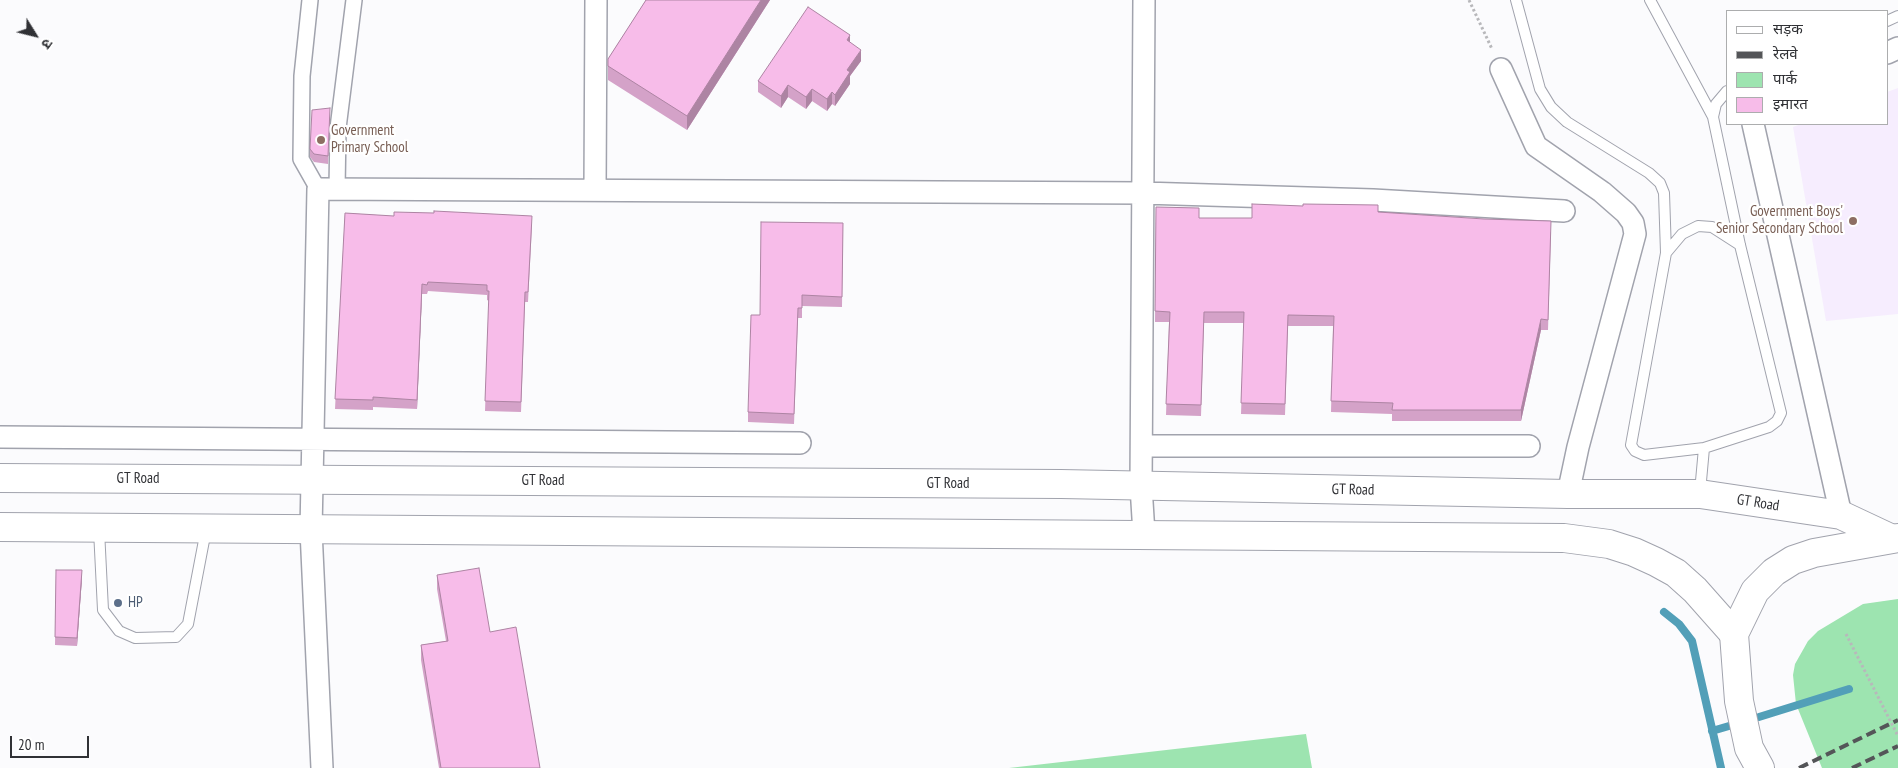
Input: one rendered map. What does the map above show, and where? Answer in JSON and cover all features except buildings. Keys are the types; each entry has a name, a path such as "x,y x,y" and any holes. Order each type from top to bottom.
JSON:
{"main road":[{"name":"GT Road","path":"0,478 1141,486 1568,494 1700,494 1841,515 1894,538"},
{"path":"0,527 1564,538 1609,544 1634,552 1676,573 1711,605 1734,634"},
{"path":"1760,768 1749,748 1739,701 1734,634 1755,592 1774,572 1793,560 1814,553 1894,538"}],"street":[{"path":"310,0 302,76 301,159 327,189 1143,193 1373,200 1564,211"},
{"path":"322,768 311,530 312,480 327,189 338,128 354,0"},
{"path":"595,190 596,0"},
{"path":"1144,0 1141,486 1144,534"},
{"path":"1501,69 1536,146 1602,192 1633,223 1635,234 1578,447 1568,494"},
{"path":"1753,125 1841,515"},
{"path":"0,437 800,444"},
{"path":"1142,446 1529,446"}],"lane":[{"path":"1516,0 1540,89 1551,107 1567,122 1650,173 1660,183 1666,204 1666,253 1631,445 1635,451 1644,455 1704,448 1769,427 1777,421 1781,413 1740,245 1712,117 1650,0"},
{"path":"1712,117 1716,104 1726,92"},
{"path":"1666,253 1682,234 1698,226 1712,227 1740,245"},
{"path":"1700,494 1704,448"},
{"path":"99,528 103,610 119,632 135,638 176,637 188,624 206,529"}],"path":[{"path":"1469,0 1501,69"},
{"path":"1846,634 1898,736"}],"shaded area":[{"name":"Government Boys' Senior Secondary School","path":"1898,88 1898,314 1826,321 1793,127 1798,125 1888,125 1888,92"}],"green space":[{"path":"1898,599 1898,768 1822,768 1796,704 1793,675 1795,664 1808,641 1818,631 1863,604"},
{"path":"1306,734 1312,768 1009,768"}],"waterway":[{"path":"1664,612 1679,624 1692,641 1721,768"},
{"path":"1759,717 1849,689"},
{"path":"1712,731 1729,726"}],"railway":[{"path":"1799,768 1898,720"},
{"path":"1852,768 1898,746"}],"place":[{"name":"Government Primary School","path":"321,140"},
{"name":"Government Boys' Senior Secondary School","path":"1853,221"},
{"name":"HP","path":"118,603"}]}
